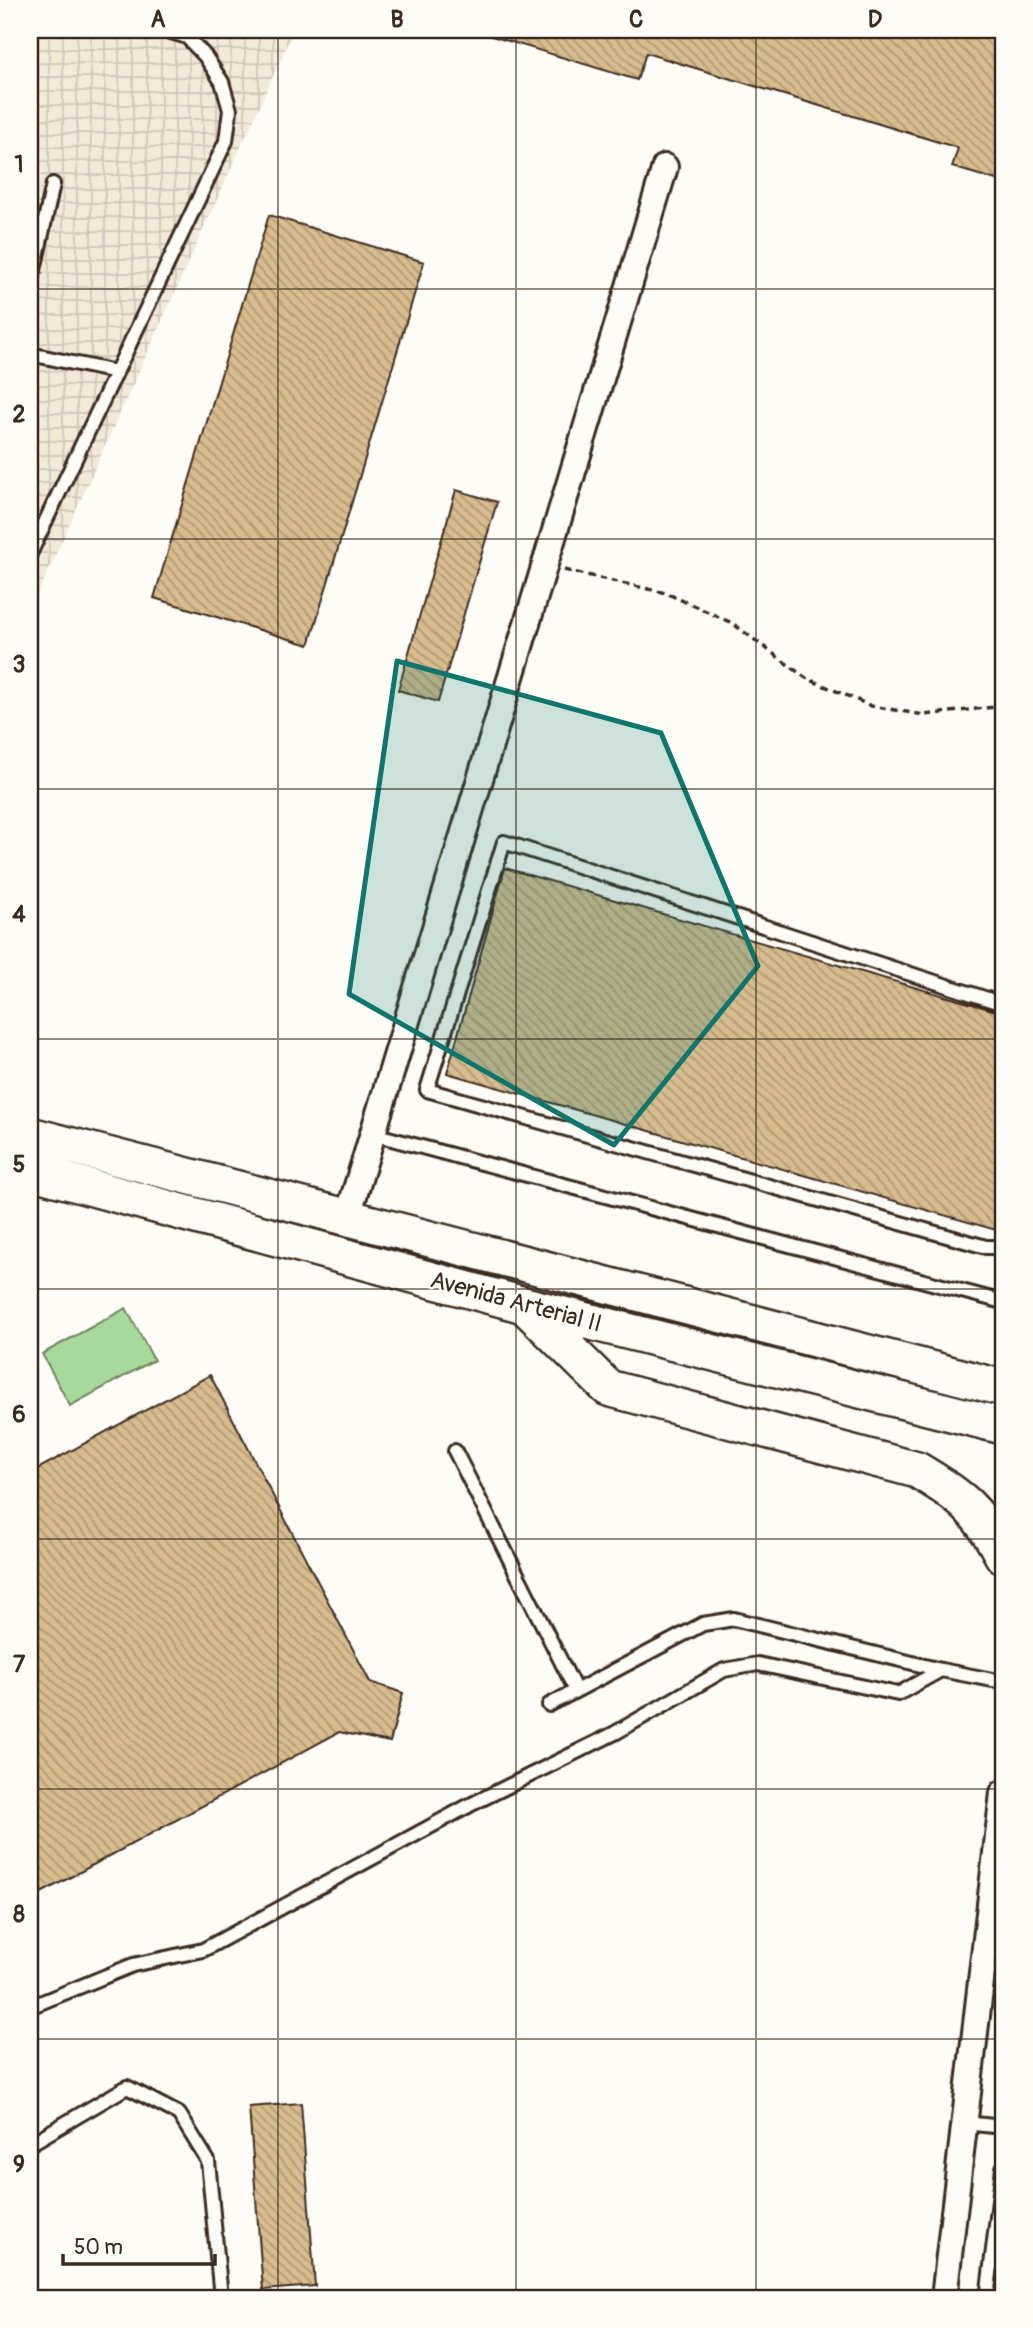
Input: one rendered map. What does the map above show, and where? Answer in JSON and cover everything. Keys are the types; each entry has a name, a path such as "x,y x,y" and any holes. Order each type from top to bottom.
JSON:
{"street":[{"path":"347,1219 665,167"},
{"name":"Avenida Arterial II","path":"30,1135 1003,1388"},
{"name":"Avenida Arterial II","path":"30,1171 524,1305 1003,1426"},
{"path":"524,1305 608,1388 917,1470 954,1492 986,1523 1003,1556"},
{"path":"944,2298 1003,1793"}],"lane":[{"path":"30,554 36,526 116,372 226,141 230,110 222,82 205,56 187,37 164,30"},
{"path":"30,288 53,184"},
{"path":"30,354 116,372"},
{"path":"1003,1003 504,842 427,1090 986,1247 1003,1247"},
{"path":"373,1134 1003,1302"},
{"path":"455,1451 576,1690"},
{"path":"549,1705 703,1624 734,1619 942,1670 1003,1682"},
{"path":"30,2007 133,1965 203,1950 470,1805 615,1733 724,1670 758,1664 898,1694 942,1670"},
{"path":"30,2144 127,2087 179,2114 208,2161 221,2298"},
{"path":"965,2123 1003,2127"},
{"path":"987,2298 1003,2168"},
{"path":"989,2279 1003,2280"}],"path":[{"path":"545,565 666,593 732,623 806,678 871,706 923,716 1003,705"}],"highlighted area":[{"path":"397,661 661,733 758,966 614,1145 349,994"}],"shaded area":[{"path":"30,30 294,30 30,611"}],"green space":[{"path":"126,1308 154,1360 70,1406 42,1354"}],"building":[{"path":"486,30 1003,30 1003,182 952,167 958,148 646,53 637,80 485,34"},
{"path":"269,215 424,262 309,645 154,598"},
{"path":"456,490 497,502 438,702 398,690"},
{"path":"505,868 1003,1013 1003,1232 447,1073"},
{"path":"210,1375 370,1682 403,1693 390,1742 339,1732 30,1899 30,1473"},
{"path":"301,2103 315,2286 263,2290 249,2107"}]}
